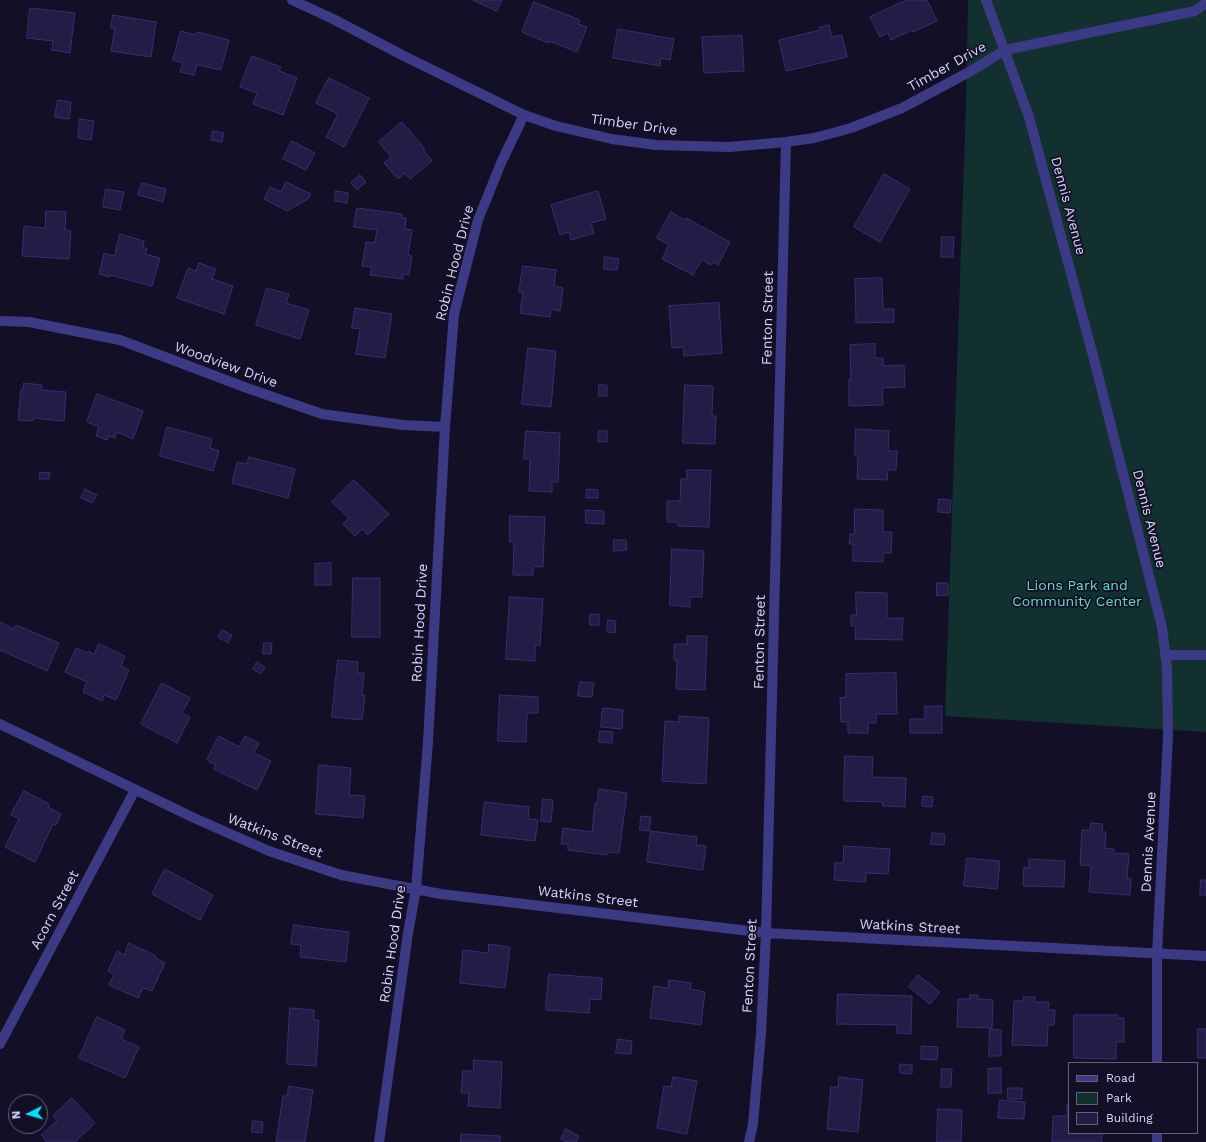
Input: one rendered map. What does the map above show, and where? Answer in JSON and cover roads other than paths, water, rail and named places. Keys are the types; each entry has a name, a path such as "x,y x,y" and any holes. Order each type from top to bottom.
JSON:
{"street":[{"name":"Timber Drive","path":"292,0 524,115 556,126 612,139 656,146 729,148 814,138 852,128 902,108 972,71 1005,50"},
{"name":"Dennis Avenue","path":"986,0 1029,117 1093,355 1162,627 1167,668 1168,736 1157,954 1157,1062"},
{"path":"1005,50 1195,11 1206,3"},
{"name":"Robin Hood Drive","path":"379,1142 408,933 416,889 428,734 444,427 454,314 478,220 500,163 524,115"},
{"name":"Fenton Street","path":"749,1142 753,1124 761,1032 766,933 786,142"},
{"name":"Woodview Drive","path":"0,321 29,322 120,340 247,388 322,414 403,425 444,427"},
{"path":"1166,655 1206,655"},
{"name":"Watkins Street","path":"0,724 194,818 269,851 341,875 441,894 766,933 1206,956"},
{"name":"Acorn Street","path":"0,1044 135,790"}],"park label":[{"name":"Lions Park and Community Center","path":"1077,594"}]}
